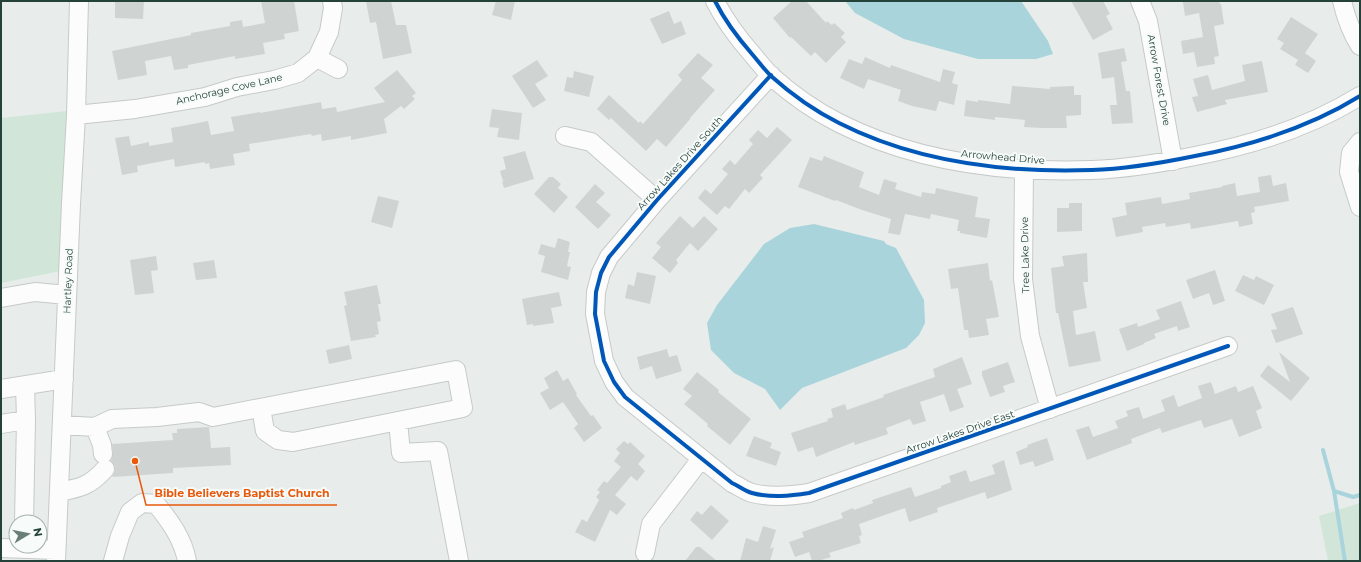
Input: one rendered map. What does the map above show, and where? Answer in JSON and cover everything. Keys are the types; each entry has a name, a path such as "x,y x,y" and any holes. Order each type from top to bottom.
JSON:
{"street":[{"name":"Hartley Road","path":"56,556 76,114 79,1"},
{"name":"Anchorage Cove Lane","path":"76,114 135,109 204,97 238,86 274,80 298,73 317,58 329,32 333,8 332,1"},
{"name":"Arrowhead Drive","path":"715,1 721,14 739,40 771,75 805,103 839,123 894,146 954,161 1024,169 1092,170 1173,161 1233,149 1285,132 1343,106 1360,96"},
{"name":"Arrow Forest Drive","path":"1140,1 1148,21 1173,161"},
{"path":"1342,1 1345,15 1360,46"},
{"path":"317,58 338,68"},
{"name":"Arrow Lakes Drive South","path":"701,459 625,397 614,382 604,361 595,314 596,292 601,273 609,257 657,200 771,75"},
{"path":"566,136 591,142 657,200"},
{"path":"1360,142 1351,153 1349,172 1360,207"},
{"name":"Tree Lake Drive","path":"1024,169 1023,279 1030,336 1050,409"},
{"path":"1,298 35,292 67,295"},
{"name":"Arrow Lakes Drive East","path":"701,459 732,483 752,493 772,497 809,493 1228,346"},
{"path":"62,426 95,427 112,418 157,417 199,412 213,417 456,370 463,408 293,442 278,440 265,432 261,408"},
{"path":"1,389 64,379"},
{"path":"24,514 26,420 25,385"},
{"path":"1,424 26,420"},
{"path":"398,421 401,454 438,451 459,561"},
{"path":"59,492 76,489 94,481 104,461 102,445 95,427"},
{"path":"645,553 651,524 701,459"},
{"path":"113,561 120,536 130,512 142,503 156,504 170,521 185,549 187,561"},
{"path":"40,554 56,556"}],"green space":[{"path":"67,111 61,271 1,283 1,118"},
{"path":"1360,503 1360,561 1328,561 1319,516"}],"water":[{"path":"845,1 1021,1 1048,41 1053,54 1036,59 978,59 904,39 855,13"},
{"path":"814,224 884,241 886,244 896,248 924,300 925,323 919,335 906,348 802,388 780,410 765,389 734,373 711,350 707,323 717,305 764,244 790,228"}],"building":[{"path":"115,1 144,1 143,19 115,18"},
{"path":"261,1 294,1 299,31 284,34 285,39 263,43 265,54 235,59 235,56 188,65 188,68 174,70 171,56 145,61 147,75 118,80 112,51 191,35 191,33 230,26 230,22 242,20 243,27 265,23"},
{"path":"366,1 391,1 396,25 406,25 412,53 383,59 376,22 370,23"},
{"path":"496,1 515,1 511,20 492,15"},
{"path":"792,1 806,1 826,23 827,21 832,25 834,23 845,33 841,37 846,42 826,63 815,52 811,56 791,37 790,38 773,18"},
{"path":"1071,1 1103,1 1110,14 1106,16 1113,29 1093,40"},
{"path":"1219,1 1221,4 1224,24 1214,26 1219,56 1214,57 1215,64 1197,67 1194,52 1183,54 1181,41 1203,37 1199,13 1185,16 1183,2"},
{"path":"669,11 674,24 681,21 686,34 662,44 650,19"},
{"path":"1291,17 1318,34 1305,53 1316,61 1308,73 1295,65 1298,60 1280,49 1284,43 1277,39"},
{"path":"1124,48 1127,61 1121,62 1126,91 1130,91 1133,123 1112,124 1110,105 1117,105 1114,77 1102,79 1098,53"},
{"path":"698,53 713,65 701,78 715,90 666,147 657,139 646,151 611,118 609,120 597,109 609,95 639,123 640,121 643,124 682,80 678,75"},
{"path":"865,57 890,68 891,65 940,82 943,69 955,72 952,83 958,85 954,105 939,101 936,111 912,106 898,101 901,90 868,79 864,89 840,78 849,59 862,64"},
{"path":"537,60 548,76 535,84 546,100 533,108 512,76"},
{"path":"1262,61 1268,92 1225,100 1227,104 1197,112 1192,97 1198,96 1193,79 1208,75 1212,90 1245,81 1242,65"},
{"path":"397,70 416,93 412,96 415,99 404,109 401,106 384,119 387,133 351,140 351,136 322,141 321,134 312,136 311,134 249,144 250,151 233,154 235,165 210,169 209,163 205,164 205,162 175,167 174,159 137,166 138,172 122,175 115,138 129,136 131,146 149,142 149,146 173,142 171,128 208,121 211,135 234,131 231,117 321,102 322,109 336,107 337,112 385,102 374,88"},
{"path":"574,71 594,76 589,97 564,91 567,77 573,78"},
{"path":"1012,86 1050,89 1050,87 1074,86 1074,95 1081,95 1081,115 1066,116 1067,128 1024,127 1025,120 995,117 995,120 964,116 966,100 1010,104"},
{"path":"492,109 522,113 519,140 497,137 499,128 489,127"},
{"path":"777,127 792,140 760,175 763,178 749,193 745,189 729,209 725,206 717,215 698,198 705,189 711,194 728,174 722,169 730,160 735,165 753,144 749,140 758,130 767,138"},
{"path":"525,151 534,179 504,188 502,182 506,180 503,181 500,171 506,169 503,157"},
{"path":"824,156 864,172 859,187 879,195 884,179 897,183 895,189 921,197 922,192 935,194 936,188 978,197 975,217 990,219 987,238 960,233 960,231 957,231 959,220 931,214 930,219 905,214 900,235 888,233 891,219 798,187 810,157 822,161"},
{"path":"1271,175 1273,186 1286,183 1289,201 1254,207 1255,212 1251,213 1253,224 1239,227 1238,221 1191,229 1190,223 1166,227 1165,223 1142,227 1143,232 1116,237 1112,218 1127,215 1125,203 1161,197 1162,204 1190,199 1189,193 1235,183 1237,196 1260,192 1258,177"},
{"path":"549,177 553,177 561,184 558,188 568,197 554,213 534,194"},
{"path":"595,184 605,193 596,202 611,215 598,229 575,207"},
{"path":"378,196 399,201 392,228 371,222"},
{"path":"1069,203 1082,203 1082,231 1057,232 1057,208 1069,208"},
{"path":"680,216 693,228 704,216 718,229 698,251 690,243 676,260 678,263 670,273 652,258 661,247 656,243"},
{"path":"558,238 570,242 568,252 570,252 567,266 571,267 568,280 541,272 545,256 538,254 541,244 555,248"},
{"path":"1087,253 1088,282 1083,282 1087,308 1073,311 1076,335 1095,331 1101,361 1069,367 1058,313 1056,313 1051,268 1064,266 1062,256"},
{"path":"156,256 158,270 151,271 154,293 135,295 130,260"},
{"path":"214,260 217,278 196,280 193,263"},
{"path":"988,263 990,281 992,280 999,317 986,319 989,335 969,338 968,330 964,330 958,288 951,289 948,269"},
{"path":"1215,270 1225,301 1213,305 1209,293 1193,299 1186,280"},
{"path":"637,272 656,276 650,304 625,298 628,284 634,286"},
{"path":"1243,275 1254,280 1256,276 1274,285 1264,305 1235,291"},
{"path":"377,285 381,304 378,304 381,321 377,322 379,334 375,335 376,337 351,341 344,306 347,305 344,292"},
{"path":"559,292 562,306 551,308 554,323 533,326 533,324 527,325 522,299"},
{"path":"1181,301 1190,327 1178,331 1177,326 1154,334 1156,338 1127,351 1119,329 1137,323 1138,327 1160,319 1156,310"},
{"path":"1293,307 1303,334 1276,343 1271,330 1277,329 1271,314"},
{"path":"349,345 352,359 329,364 326,350"},
{"path":"667,349 669,357 677,355 682,371 656,379 652,366 640,370 637,357"},
{"path":"1279,352 1310,378 1291,401 1260,376 1268,365 1290,382"},
{"path":"962,357 972,384 957,389 964,407 950,412 944,394 920,402 926,421 913,425 910,419 886,428 888,434 855,445 854,442 816,457 813,447 798,452 791,433 828,421 827,419 833,417 831,409 845,404 847,410 884,397 883,395 935,377 933,369"},
{"path":"1008,362 1015,382 1003,386 1005,392 990,397 982,371"},
{"path":"557,370 563,381 568,378 577,394 576,395 591,416 593,415 602,428 584,442 574,428 578,424 563,402 550,410 540,393 549,388 544,378"},
{"path":"697,372 719,390 718,392 751,419 730,445 684,404 692,396 683,389"},
{"path":"1211,382 1215,394 1236,386 1238,392 1253,386 1262,408 1256,411 1262,428 1239,437 1232,419 1204,428 1201,420 1162,433 1160,428 1131,439 1132,443 1087,460 1076,430 1089,426 1093,437 1118,428 1115,421 1128,416 1126,411 1139,407 1143,419 1165,411 1161,400 1174,395 1178,407 1202,398 1198,386"},
{"path":"209,427 211,448 230,447 231,465 173,468 173,473 112,477 115,471 115,466 111,461 113,453 112,444 173,440 172,433 177,433 177,429"},
{"path":"754,436 772,443 770,448 781,452 776,466 746,456"},
{"path":"1047,438 1054,460 1035,467 1033,461 1020,465 1016,452 1028,447 1027,445"},
{"path":"624,441 628,444 630,442 645,456 638,464 645,471 637,481 631,476 615,495 626,504 617,515 610,510 595,542 575,532 582,519 587,522 599,500 596,497 600,492 597,490 604,481 607,483 621,467 614,461 620,453 616,449"},
{"path":"1004,460 1012,490 987,499 985,492 937,508 938,512 909,522 905,508 859,524 862,535 859,536 861,543 829,553 831,557 818,561 812,561 809,552 795,557 789,542 804,537 802,532 843,518 841,513 873,503 872,500 911,487 915,497 941,488 941,486 951,482 949,476 966,470 970,482 995,474 992,465"},
{"path":"711,505 729,521 712,540 690,520 697,511 702,515"},
{"path":"763,526 776,530 770,549 774,547 770,561 740,561 746,538 758,542"},
{"path":"696,547 700,547 717,561 685,561"}],"waterway":[{"path":"1323,450 1334,491 1345,561"},
{"path":"1334,491 1353,497 1360,495"}],"cycle path":[{"path":"715,1 732,29 766,71 812,108 839,123 868,136 899,147 930,156 994,167 1092,170 1131,167 1182,159 1217,152 1280,134 1321,117 1360,96"},
{"path":"771,75 657,200 609,257 601,273 596,292 595,314 604,361 614,382 625,397 732,483 749,492 766,496 788,496 809,493 1228,346"}],"place":[{"name":"Bible Believers Baptist Church","path":"135,461"}]}
